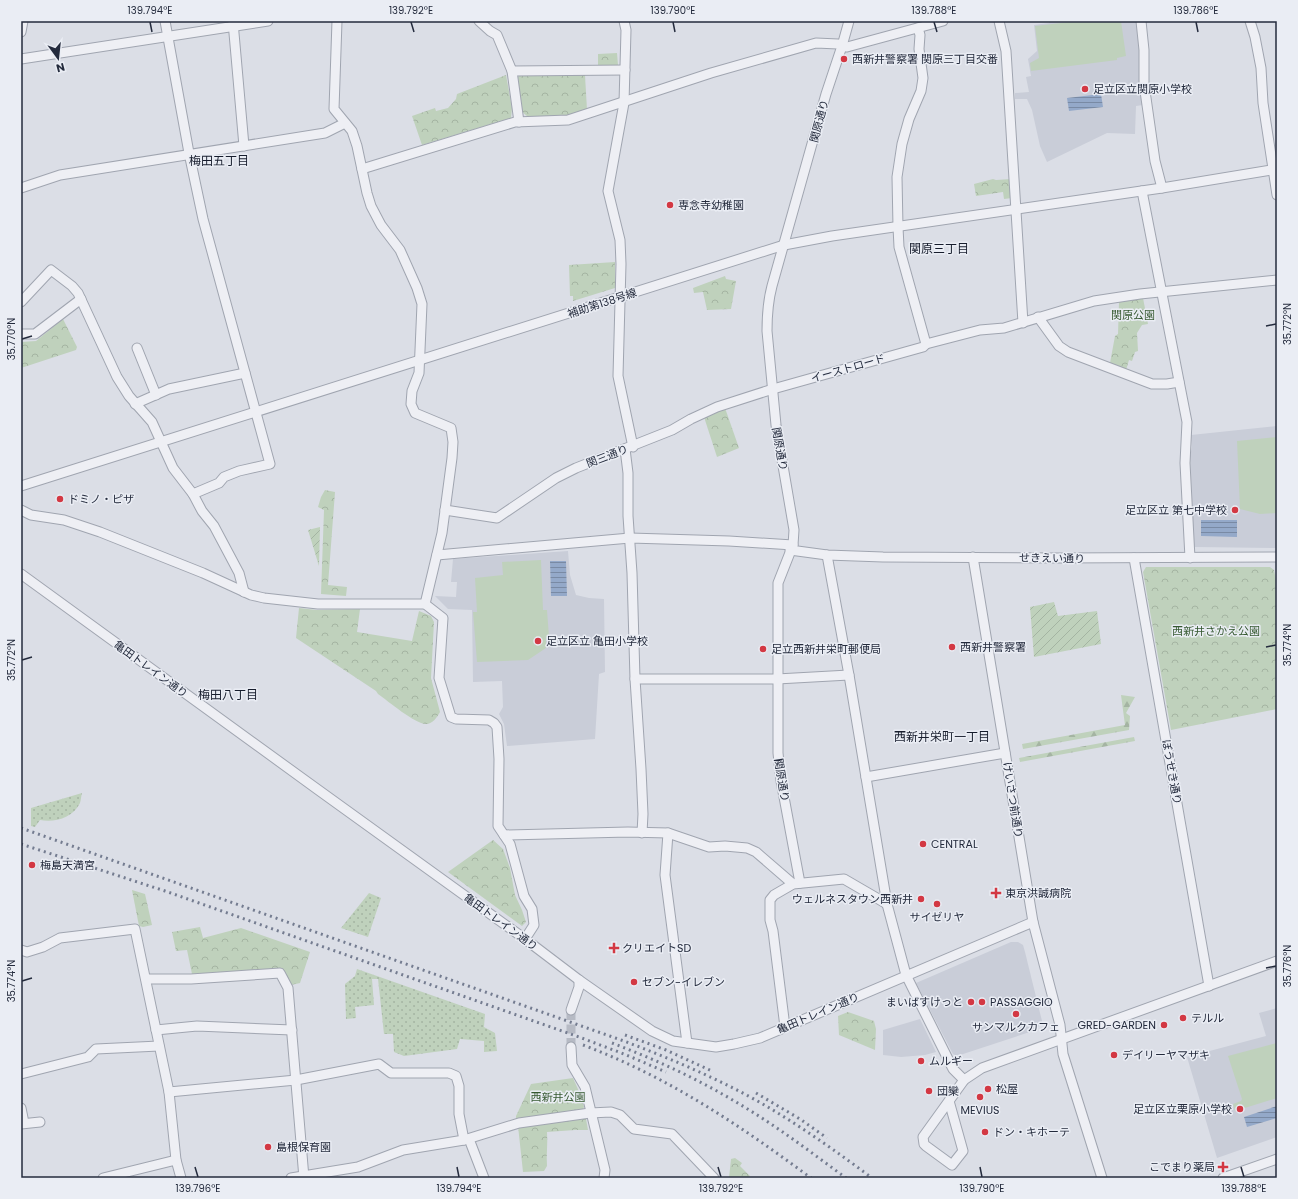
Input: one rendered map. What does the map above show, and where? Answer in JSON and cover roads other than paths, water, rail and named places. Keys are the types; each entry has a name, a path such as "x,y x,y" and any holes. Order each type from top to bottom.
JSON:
{"street":[{"path":"21,32 22,21"},
{"path":"165,21 202,219 270,464 238,471 224,477 219,483 193,494"},
{"path":"21,59 233,24 268,21"},
{"path":"340,21 334,109 355,137 366,193 371,206 381,225 400,250 415,283 422,304 419,372 412,391 411,404 415,413 451,428 453,433 452,458 442,533 425,604"},
{"path":"479,21 497,35 512,71 519,122"},
{"path":"624,21 626,30 624,103 608,191 620,240 621,264 618,376 629,448 628,516 635,679 641,769 642,833"},
{"name":"関原通り","path":"797,884 778,753 778,583 792,548 794,530 776,425 767,331 767,316 769,297 826,94 849,21"},
{"path":"362,169 515,122 568,120 624,103 711,73 816,43 838,44 847,47 923,25 943,21"},
{"path":"999,21 1006,51 1023,323"},
{"path":"1141,21 1144,50 1144,84 1155,161 1162,188"},
{"path":"1250,21 1261,68 1263,103 1275,169 1277,195"},
{"path":"233,24 244,146"},
{"path":"923,25 920,35 919,49 922,78 921,91 909,119 902,144 897,177 899,246 925,346"},
{"path":"512,71 625,70"},
{"path":"21,188 60,175 189,153 325,133 345,122"},
{"name":"補助第138号線","path":"21,486 784,245 1162,188 1275,169"},
{"path":"1142,191 1187,422 1185,463 1190,558"},
{"path":"21,302 51,270 72,286 81,299 117,377 135,404 152,422 173,468 193,494 202,511 214,526 239,573 244,592"},
{"name":"イーストロード","path":"773,389 980,330 1004,328 1023,323 1038,317 1094,301 1161,292 1277,280"},
{"path":"21,334 35,334 81,299"},
{"path":"1038,317 1059,346 1068,352 1152,384 1178,382"},
{"path":"137,348 156,395"},
{"path":"135,404 169,389 245,373"},
{"name":"関三通り","path":"445,510 497,518 556,478 576,468 672,430 717,407 773,389"},
{"path":"21,510 31,515 64,520 81,525 203,573 244,592 264,598 318,604 425,604 443,618 438,678 450,717 456,719 489,720 497,727 499,758 498,826 510,844 524,896 532,910 534,926 525,939"},
{"name":"せきえい通り","path":"437,555 630,538 729,541 792,548 828,555 1134,558 1277,557"},
{"path":"828,555 887,904 906,975 953,1069 964,1080"},
{"name":"けいさつ前通り","path":"973,557 1033,922 1060,1025 1063,1054 1102,1178"},
{"name":"ぼうせき通り","path":"1134,558 1209,986"},
{"name":"亀田トレイン通り","path":"21,574 525,939 579,980 652,1031 673,1041 716,1047 760,1038 1033,922"},
{"path":"635,679 778,678 849,674"},
{"path":"866,777 1005,753"},
{"path":"504,835 668,833 709,847 725,846 747,848 756,852 797,884"},
{"path":"668,833 665,875 687,1044"},
{"path":"785,1027 773,931 770,920 770,900 774,896 797,884 844,878 887,904"},
{"path":"21,950 27,952 43,947 60,938 136,929 169,1092 176,1160 181,1178"},
{"path":"949,1101 963,1151 952,1165 926,1146 923,1137 964,1080 973,1073 982,1068 1277,961"},
{"path":"146,979 191,979 280,973 288,988 303,1177"},
{"path":"571,1010 578,992 579,980"},
{"path":"156,1030 197,1026 292,1030"},
{"path":"21,1074 88,1057 96,1049 159,1046"},
{"path":"571,1047 572,1065 585,1086 590,1113 605,1170 604,1178"},
{"path":"169,1092 296,1080 379,1064 391,1073 449,1073 456,1076 459,1086 459,1114 467,1140 484,1178"},
{"path":"21,1108 23,1123 40,1122"},
{"path":"291,1178 358,1167 403,1150 467,1140 519,1123 590,1113 611,1112 620,1115 634,1129 672,1134 714,1178"},
{"path":"1223,1178 1234,1176 1277,1159"},
{"path":"103,1178 176,1160"}],"water":[{"path":"1101,94 1103,107 1069,111 1067,98"},
{"path":"1201,520 1237,520 1237,537 1201,536"},
{"path":"550,561 566,561 567,596 551,596"},
{"path":"1277,1106 1277,1118 1247,1127 1244,1117"}],"tunnel":[{"path":"571,1010 571,1047"}],"railway":[{"path":"21,828 624,1041 694,1069 761,1103 789,1120 872,1178"},
{"path":"21,844 165,891 579,1037 666,1072"},
{"path":"625,1035 666,1050 712,1071"},
{"path":"612,1043 678,1071 726,1096 782,1131 846,1178"},
{"path":"583,1045 644,1072 702,1103 757,1139 811,1178"},
{"path":"756,1093 800,1119 827,1138"}],"place":[{"name":"西新井警察署 関原三丁目交番","path":"844,59"},
{"name":"足立区立関原小学校","path":"1085,89"},
{"name":"専念寺幼稚園","path":"670,205"},
{"name":"ドミノ・ピザ","path":"60,499"},
{"name":"足立区立 第七中学校","path":"1235,510"},
{"name":"足立区立 亀田小学校","path":"538,641"},
{"name":"西新井警察署","path":"952,647"},
{"name":"足立西新井栄町郵便局","path":"763,649"},
{"name":"CENTRAL","path":"923,844"},
{"name":"梅島天満宮","path":"32,865"},
{"name":"東京洪誠病院","path":"996,893"},
{"name":"ウェルネスタウン西新井","path":"921,899"},
{"name":"サイゼリヤ","path":"937,904"},
{"name":"クリエイトSD","path":"614,948"},
{"name":"セブン-イレブン","path":"634,982"},
{"name":"まいばすけっと","path":"971,1002"},
{"name":"PASSAGGIO","path":"982,1002"},
{"name":"サンマルクカフェ","path":"1016,1014"},
{"name":"テルル","path":"1183,1018"},
{"name":"GRED-GARDEN","path":"1164,1025"},
{"name":"デイリーヤマザキ","path":"1114,1055"},
{"name":"ムルギー","path":"921,1061"},
{"name":"松屋","path":"988,1089"},
{"name":"団欒","path":"929,1091"},
{"name":"MEVIUS","path":"980,1097"},
{"name":"足立区立栗原小学校","path":"1240,1109"},
{"name":"ドン・キホーテ","path":"985,1132"},
{"name":"島根保育園","path":"268,1147"},
{"name":"こでまり薬局","path":"1223,1167"}],"district":[{"name":"梅田五丁目","path":"219,161"},
{"name":"関原三丁目","path":"939,249"},
{"name":"梅田八丁目","path":"228,695"},
{"name":"西新井栄町一丁目","path":"942,737"}],"park label":[{"name":"関原公園","path":"1133,315"},
{"name":"西新井さかえ公園","path":"1216,631"},
{"name":"西新井公園","path":"558,1097"}]}
